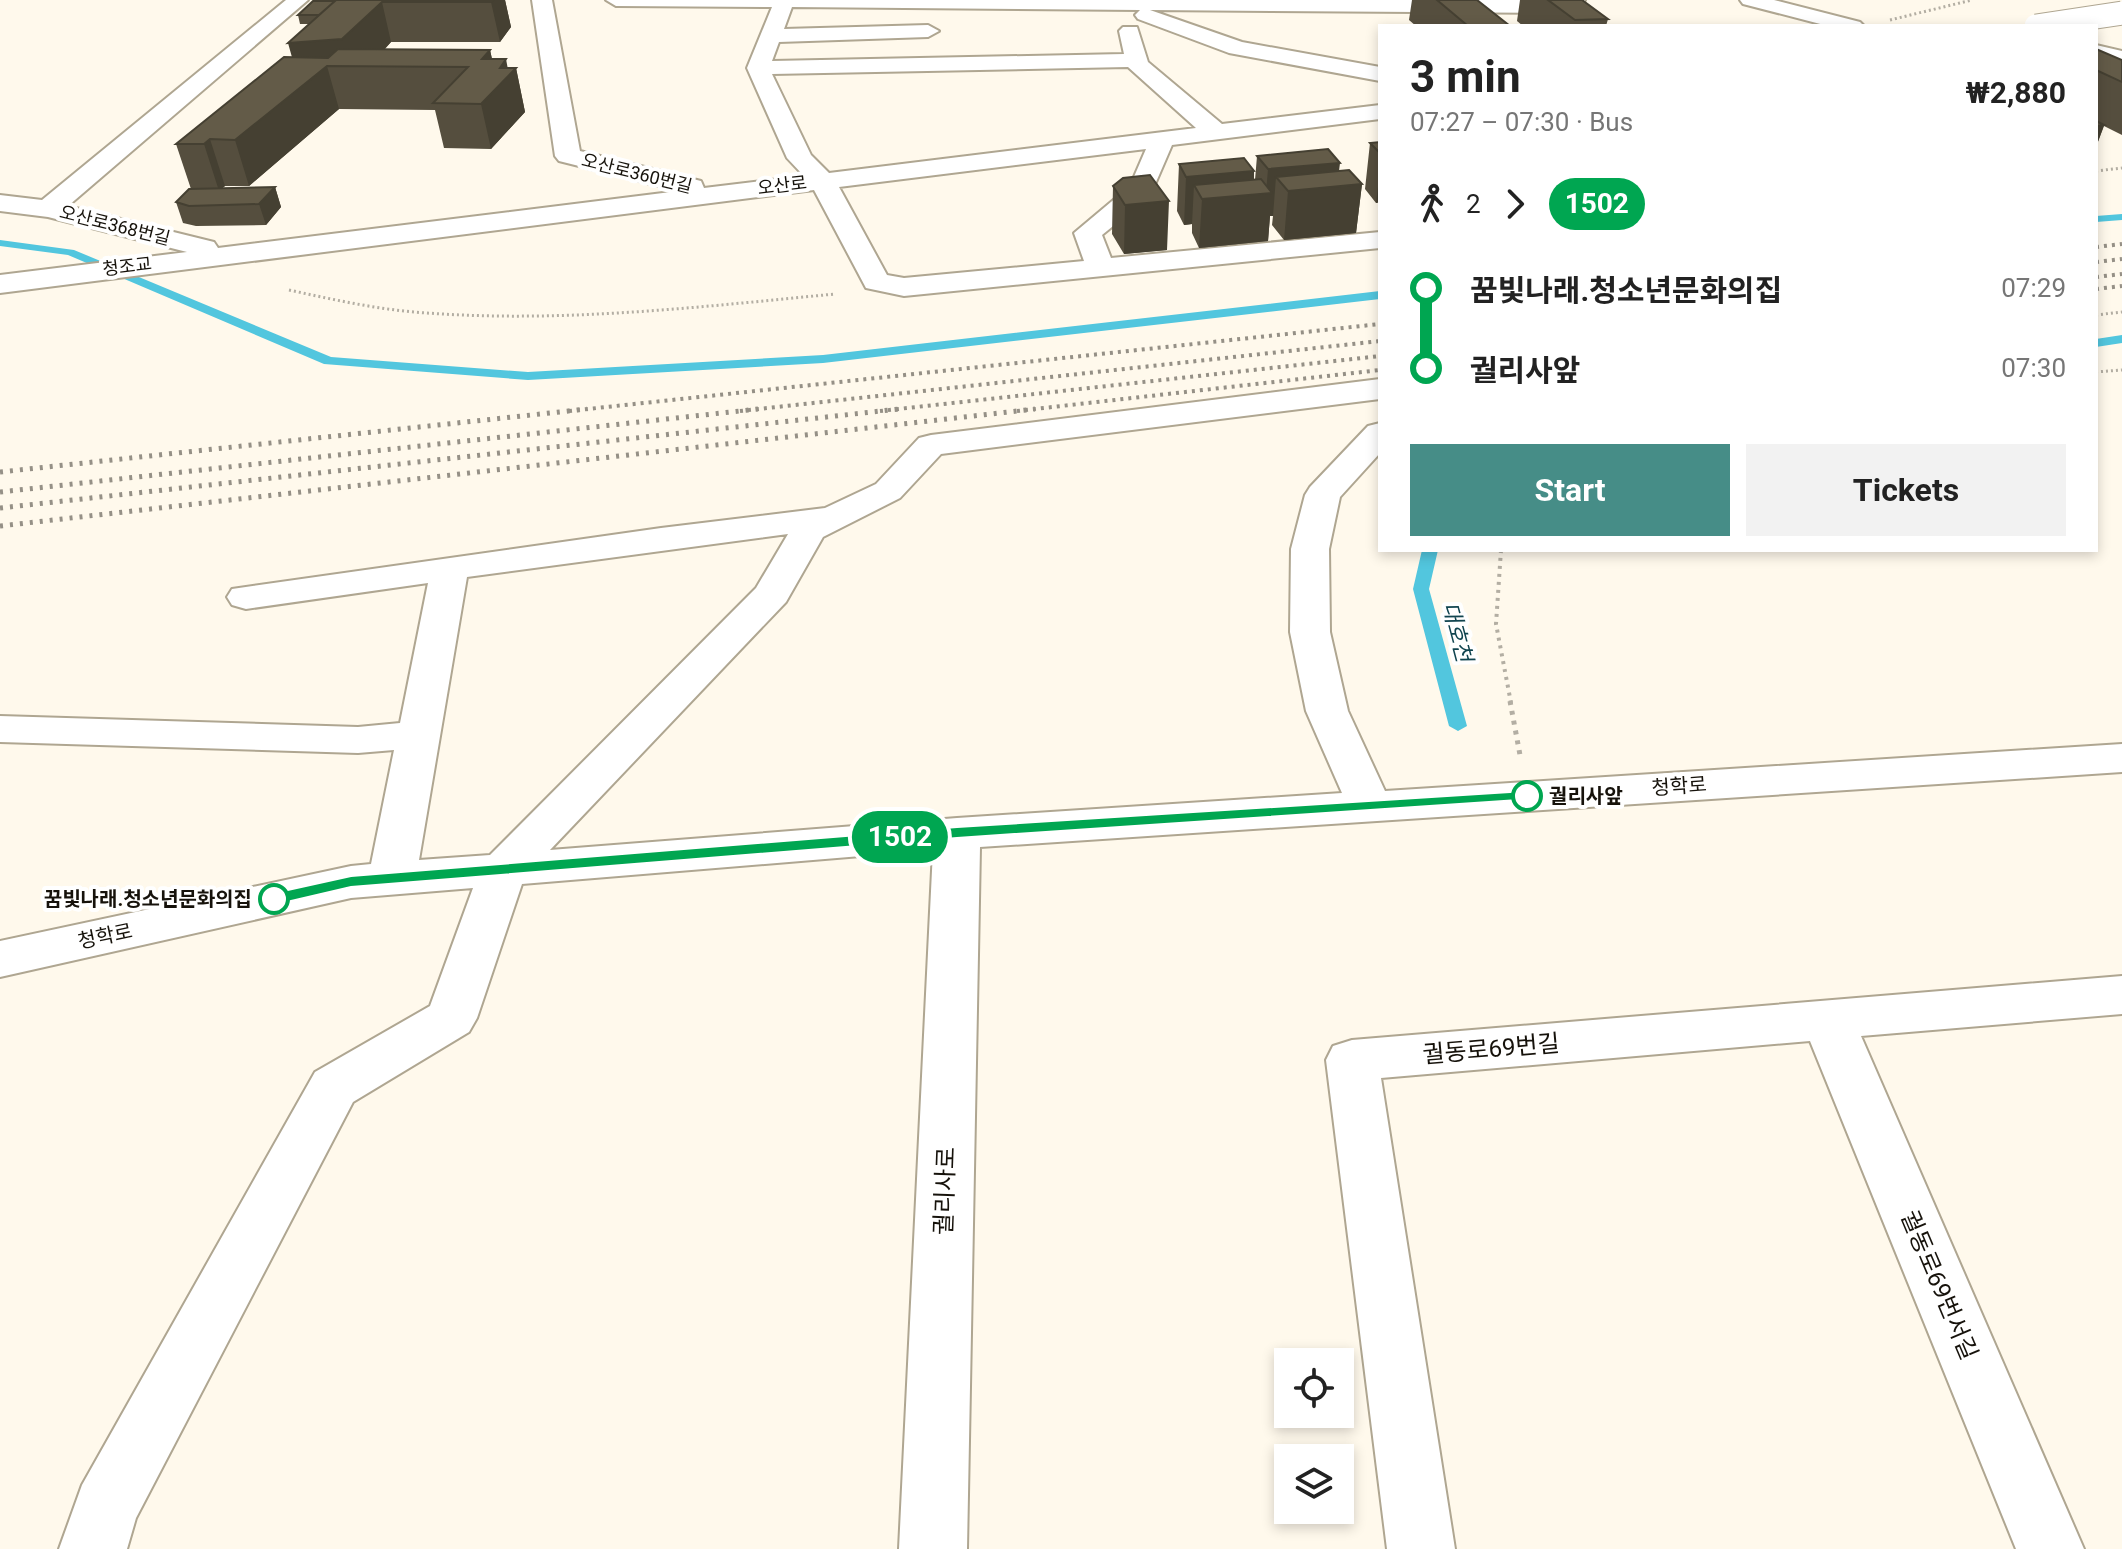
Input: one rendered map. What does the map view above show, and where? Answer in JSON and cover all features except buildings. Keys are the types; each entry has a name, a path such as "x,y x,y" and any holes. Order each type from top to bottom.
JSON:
{"street":[{"path":"48,209 298,0"},
{"name":"오산로360번길","path":"542,0 568,156 719,193"},
{"path":"616,0 1124,9 1394,3 1550,7 1575,0"},
{"path":"1750,0 1845,24"},
{"path":"785,1 758,68 800,158 822,180 876,282 904,287 1378,240"},
{"path":"1124,9 1137,64 1216,132"},
{"path":"1097,25 1124,9 1237,48 1378,74"},
{"path":"2049,24 2122,13"},
{"path":"771,36 942,30"},
{"path":"2098,52 2122,58"},
{"path":"758,68 1136,60"},
{"name":"오산로","path":"184,259 1378,112"},
{"path":"1101,268 1088,233 1141,190 1163,138"},
{"name":"오산로368번길","path":"0,203 48,209 228,254"},
{"name":"청조교","path":"0,284 184,259"},
{"path":"93,1549 106,1508 334,1087 451,1018 503,870 772,594 809,530 888,491 931,445 1378,389"},
{"path":"1370,806 1327,711 1310,632 1310,549 1323,495 1378,435"},
{"path":"246,597 833,518"},
{"path":"392,878 450,569"},
{"path":"0,729 358,740 419,735"},
{"name":"청학로","path":"0,959 351,882 392,878 957,833 2122,758"},
{"name":"궐리사로","path":"933,1549 957,833"},
{"name":"궐동로69번길","path":"1421,1549 1352,1060 2122,995"},
{"name":"궐동로69번서길","path":"1828,1021 2050,1549"}],"path":[{"path":"1883,21 1972,0"},
{"path":"2098,171 2122,168"},
{"path":"228,254 243,272 265,283 323,299 391,311 483,318 580,318 904,287"},
{"path":"2098,315 2122,312"},
{"path":"2098,372 2122,370"},
{"path":"1501,552 1496,624 1527,796"}],"waterway":[{"path":"2098,219 2122,217"},
{"path":"0,243 70,252 329,361 528,376 823,359 1378,295"},
{"name":"대호천","path":"2098,343 2122,339"},
{"name":"대호천","path":"1430,552 1421,589 1458,726"}],"railway":[{"path":"2098,247 2122,244"},
{"path":"2098,262 2122,259"},
{"path":"2098,277 2122,274"},
{"path":"2098,289 2122,286"},
{"path":"569,411 1378,324"},
{"path":"740,411 1378,341"},
{"path":"880,411 1378,356"},
{"path":"1017,411 1378,370"},
{"path":"0,472 587,409"},
{"path":"0,492 758,409"},
{"path":"0,508 899,409"},
{"path":"0,526 1035,409"}],"bus line":[{"name":"1502","path":"274,899 351,882 957,833 1527,796"}],"place":[{"name":"궐리사앞","path":"1527,796"},
{"name":"꿈빛나래.청소년문화의집","path":"274,899"}]}
